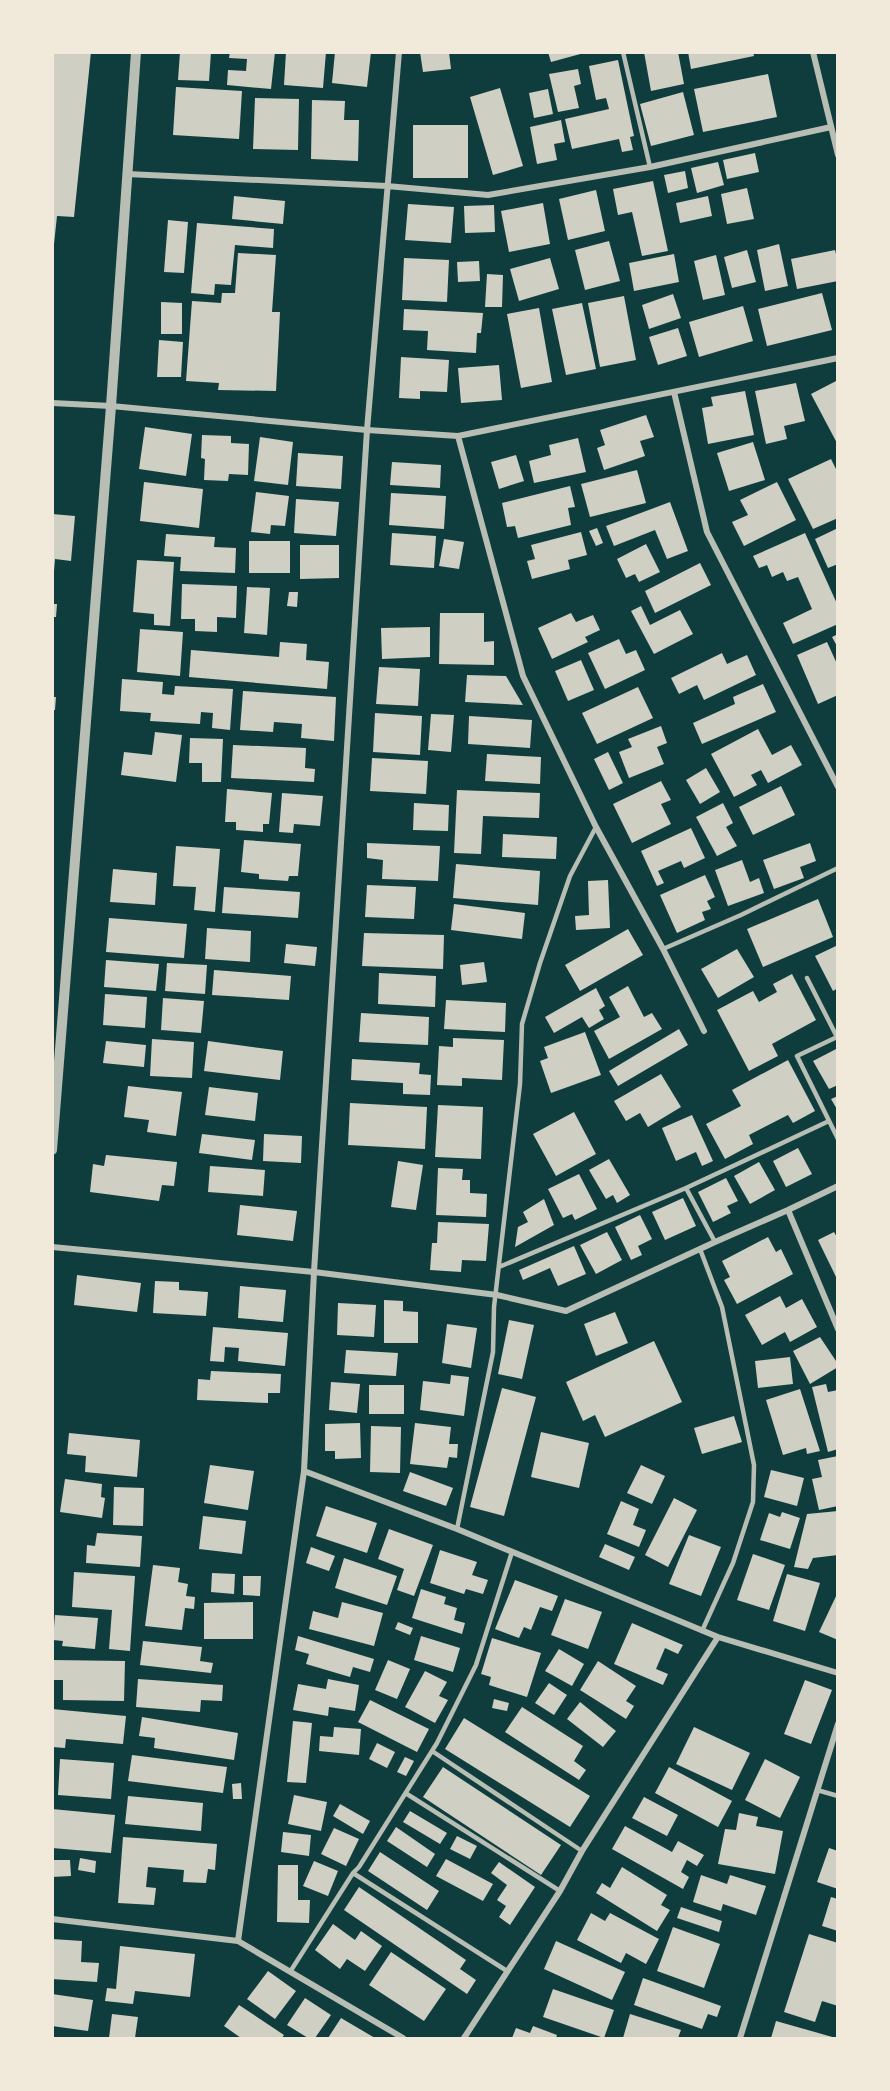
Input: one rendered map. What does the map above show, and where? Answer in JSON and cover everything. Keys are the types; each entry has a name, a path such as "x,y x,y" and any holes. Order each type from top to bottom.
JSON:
{"street":[{"path":"52,1150 111,406 136,52"},
{"path":"238,1941 304,1471 314,1272 367,430 399,52"},
{"path":"813,52 837,155"},
{"path":"126,174 387,186 488,195 650,167 831,127"},
{"path":"52,403 458,436 837,358"},
{"path":"674,392 707,532 837,787"},
{"path":"458,436 523,676 596,827 663,949 704,1031"},
{"path":"52,1246 314,1272 497,1294 566,1311 788,1210 837,1185"},
{"path":"788,1210 837,1329"},
{"path":"304,1471 457,1529 702,1631 837,1673"},
{"path":"464,2038 560,1891 582,1851 718,1637"},
{"path":"740,2038 837,1724"},
{"path":"52,1919 238,1941 403,2038"}],"lane":[{"path":"622,52 650,167"},
{"path":"457,1529 493,1352 494,1307 520,1084 522,1024 570,876 596,827"},
{"path":"663,949 741,915 837,868"},
{"path":"807,978 837,1037 797,1056 837,1139"},
{"path":"499,1267 686,1188 829,1121"},
{"path":"686,1188 715,1242"},
{"path":"700,1249 722,1307 754,1465 753,1502 733,1563 702,1631"},
{"path":"290,1972 353,1873 359,1868 432,1751 476,1665 512,1552"},
{"path":"432,1751 582,1851"},
{"path":"817,1790 837,1796"},
{"path":"406,1794 560,1891"},
{"path":"353,1873 507,1971"}],"building":[{"path":"52,52 91,52 74,217 57,216 54,244 52,244"},
{"path":"180,52 211,52 209,81 178,80"},
{"path":"230,52 275,52 271,89 227,85 228,70 246,71 247,59 229,58"},
{"path":"286,52 326,52 323,88 284,85"},
{"path":"335,52 371,52 367,87 332,83"},
{"path":"420,52 449,52 451,69 423,72"},
{"path":"548,52 584,52 584,53 551,62"},
{"path":"644,52 678,52 684,84 651,91"},
{"path":"688,52 753,52 754,56 691,69"},
{"path":"618,60 634,136 630,137 633,150 622,152 619,139 572,149 565,119 609,109 606,98 596,100 589,66"},
{"path":"578,69 581,84 574,86 579,108 558,112 549,74"},
{"path":"768,74 777,117 703,132 694,89"},
{"path":"176,87 242,91 239,139 173,135"},
{"path":"500,88 523,166 493,175 470,97"},
{"path":"548,89 553,114 534,118 529,93"},
{"path":"683,92 694,135 651,146 640,104"},
{"path":"255,98 299,99 298,150 253,149"},
{"path":"312,100 345,101 344,120 359,120 358,161 311,159"},
{"path":"561,120 565,142 554,144 557,160 537,164 530,127"},
{"path":"413,125 468,125 468,178 413,178"},
{"path":"755,153 759,172 727,179 723,160"},
{"path":"718,162 724,185 697,193 691,168"},
{"path":"685,171 688,188 668,193 664,175"},
{"path":"653,181 668,251 642,256 632,212 618,215 613,189"},
{"path":"747,188 754,219 727,224 721,194"},
{"path":"596,190 605,231 568,240 559,199"},
{"path":"234,196 285,201 283,224 232,219"},
{"path":"708,196 712,216 680,223 676,203"},
{"path":"543,203 550,244 509,252 501,211"},
{"path":"408,204 454,207 451,243 405,240"},
{"path":"494,205 495,232 465,233 464,206"},
{"path":"168,220 188,222 184,273 164,272"},
{"path":"197,223 274,229 273,248 235,245 231,285 215,284 214,295 191,293"},
{"path":"609,241 620,281 585,290 575,250"},
{"path":"779,244 788,286 765,291 757,250"},
{"path":"747,250 756,282 732,288 724,257"},
{"path":"835,250 838,262 838,281 797,289 791,259"},
{"path":"238,253 276,255 272,312 280,312 276,391 218,390 219,383 186,381 192,301 221,303 222,293 235,293"},
{"path":"674,254 679,282 634,291 629,263"},
{"path":"716,255 725,295 703,300 694,261"},
{"path":"404,258 449,260 447,302 402,300"},
{"path":"550,258 559,289 519,301 510,269"},
{"path":"479,261 480,281 458,282 457,262"},
{"path":"487,274 503,275 502,307 485,307"},
{"path":"822,293 832,330 767,346 758,309"},
{"path":"673,294 681,318 649,329 642,305"},
{"path":"624,296 636,360 600,367 588,303"},
{"path":"161,302 182,303 182,334 161,334"},
{"path":"582,303 596,369 566,375 552,309"},
{"path":"743,306 753,341 699,357 689,322"},
{"path":"539,308 552,382 521,388 507,314"},
{"path":"404,309 483,313 481,333 477,333 476,353 427,350 428,331 403,330"},
{"path":"678,328 687,356 658,365 649,337"},
{"path":"159,340 183,342 181,377 157,377"},
{"path":"401,357 449,360 447,392 420,391 420,399 399,398"},
{"path":"499,365 502,400 461,403 458,368"},
{"path":"838,380 838,445 811,394"},
{"path":"796,383 805,421 784,426 787,439 766,444 755,391"},
{"path":"745,391 754,435 708,444 702,408 713,406 711,397"},
{"path":"646,415 654,437 640,441 645,456 604,470 597,448 605,445 600,430"},
{"path":"145,427 192,434 186,476 139,469"},
{"path":"202,435 231,436 231,443 249,444 248,475 229,474 228,481 204,480 205,459 201,458"},
{"path":"260,437 293,442 288,485 254,481"},
{"path":"578,438 586,472 534,483 529,461 551,455 549,445"},
{"path":"753,442 765,480 729,491 717,453"},
{"path":"298,453 343,456 341,489 296,486"},
{"path":"516,455 524,481 499,489 491,462"},
{"path":"831,459 838,473 838,518 813,529 788,479"},
{"path":"392,462 441,465 440,488 390,485"},
{"path":"637,470 646,503 590,517 581,484"},
{"path":"144,482 203,489 199,528 140,521"},
{"path":"777,482 796,520 744,546 732,522 748,515 740,500"},
{"path":"570,486 575,507 568,508 571,525 518,538 515,526 507,527 502,503"},
{"path":"256,492 289,496 285,526 271,525 270,534 251,532"},
{"path":"391,493 446,496 444,529 389,525"},
{"path":"296,499 339,502 336,536 294,533"},
{"path":"670,502 688,551 667,559 655,530 614,546 606,526"},
{"path":"52,514 75,516 71,561 55,559 54,571 52,571"},
{"path":"597,528 603,543 596,546 589,531"},
{"path":"838,528 838,564 828,568 815,539"},
{"path":"581,532 587,555 568,560 570,569 532,579 527,561 535,559 531,545"},
{"path":"392,533 436,536 434,568 390,565"},
{"path":"805,533 838,606 838,624 793,644 783,623 812,609 798,577 787,581 783,572 772,577 767,565 759,568 753,556"},
{"path":"166,534 215,537 214,547 236,548 235,573 180,571 181,557 164,556"},
{"path":"444,539 464,542 459,569 439,566"},
{"path":"249,541 290,541 290,573 249,573"},
{"path":"646,544 660,572 639,582 635,574 626,578 617,559"},
{"path":"300,545 339,545 339,578 300,579"},
{"path":"137,560 174,562 170,626 154,625 154,614 133,612"},
{"path":"700,563 711,585 655,613 645,591"},
{"path":"182,584 237,586 236,618 217,617 217,632 195,631 195,619 181,619"},
{"path":"247,587 270,588 267,635 244,633"},
{"path":"289,592 298,592 297,607 287,606"},
{"path":"52,604 57,604 56,617 52,617"},
{"path":"641,606 650,625 680,610 693,634 654,654 631,611"},
{"path":"440,613 484,613 484,642 494,641 494,665 439,664"},
{"path":"571,613 576,622 593,615 600,630 585,637 588,642 552,659 538,628"},
{"path":"430,627 430,657 382,659 381,628"},
{"path":"140,629 183,632 180,676 137,672"},
{"path":"838,634 838,648 832,637"},
{"path":"619,639 626,654 636,650 645,670 605,689 588,653"},
{"path":"280,642 307,644 306,660 329,662 327,689 189,677 191,650 279,657"},
{"path":"827,642 838,666 838,695 818,704 797,655"},
{"path":"722,653 727,664 747,655 756,675 704,700 697,685 679,694 671,678"},
{"path":"581,660 594,690 568,701 555,671"},
{"path":"379,667 420,669 418,706 376,704"},
{"path":"467,675 506,676 523,705 465,702"},
{"path":"122,679 163,682 162,694 174,695 175,686 233,689 230,730 212,728 213,713 201,712 200,724 150,721 151,713 120,711"},
{"path":"763,684 776,712 702,744 693,723 735,704 733,697"},
{"path":"638,687 653,718 597,744 582,713"},
{"path":"243,691 336,697 334,741 301,738 302,724 274,722 273,732 240,730"},
{"path":"52,697 56,697 55,710 52,710"},
{"path":"375,713 422,716 420,755 373,752"},
{"path":"431,714 454,715 451,752 428,750"},
{"path":"469,716 532,720 530,748 468,744"},
{"path":"661,726 667,743 657,747 664,764 629,778 619,752 632,747 628,739"},
{"path":"758,729 772,755 791,745 802,765 768,783 761,770 751,775 757,785 734,797 711,754"},
{"path":"155,732 182,735 176,782 121,775 124,752 152,755"},
{"path":"190,738 223,739 221,782 202,782 202,763 189,763"},
{"path":"233,745 306,748 305,768 315,769 314,782 231,778"},
{"path":"608,752 623,783 609,790 594,759"},
{"path":"487,754 541,757 540,784 485,781"},
{"path":"372,758 428,761 426,794 370,791"},
{"path":"706,768 720,792 700,804 686,780"},
{"path":"661,781 671,800 661,804 671,824 632,843 613,804"},
{"path":"781,786 795,815 753,835 739,807"},
{"path":"227,789 272,793 269,824 263,824 263,832 236,830 236,822 225,822"},
{"path":"457,790 540,793 539,818 483,816 481,854 454,853"},
{"path":"282,793 323,796 320,826 294,824 293,833 279,832"},
{"path":"414,803 449,805 448,831 413,830"},
{"path":"723,803 733,823 726,827 737,846 717,856 696,817"},
{"path":"691,828 705,858 684,868 681,861 658,871 664,883 657,886 641,851"},
{"path":"503,834 557,837 556,859 502,857"},
{"path":"244,840 301,844 298,876 289,876 288,881 259,879 259,874 241,872"},
{"path":"367,843 440,846 438,881 382,879 383,860 367,858"},
{"path":"810,843 816,861 800,867 804,878 774,889 763,860"},
{"path":"176,846 220,849 215,912 194,910 196,887 173,886"},
{"path":"742,860 750,882 759,878 764,893 728,906 715,870"},
{"path":"456,864 540,871 538,905 453,898"},
{"path":"113,869 157,873 155,905 110,902"},
{"path":"705,875 715,897 707,901 711,909 702,912 705,920 677,933 660,895"},
{"path":"608,880 610,928 576,930 575,916 589,915 588,881"},
{"path":"367,885 416,887 414,919 365,917"},
{"path":"224,887 300,892 298,918 222,913"},
{"path":"818,899 833,937 763,967 747,929"},
{"path":"454,904 525,913 522,939 451,930"},
{"path":"109,918 187,924 184,958 106,952"},
{"path":"207,928 251,931 250,962 205,959"},
{"path":"628,929 643,955 580,991 565,965"},
{"path":"364,933 444,935 443,969 362,966"},
{"path":"286,944 317,947 315,966 284,963"},
{"path":"838,945 838,988 833,991 815,956"},
{"path":"737,949 754,977 718,998 701,969"},
{"path":"106,960 159,964 156,991 104,987"},
{"path":"484,962 487,982 462,985 460,965"},
{"path":"167,963 207,965 205,994 165,991"},
{"path":"214,970 291,976 289,1000 212,995"},
{"path":"379,973 436,976 435,1007 378,1004"},
{"path":"792,974 816,1020 772,1044 778,1056 749,1071 717,1010 753,991 759,1002 777,992 773,984"},
{"path":"628,986 644,1017 652,1013 662,1029 609,1059 594,1031 620,1017 609,997"},
{"path":"596,988 605,1006 599,1010 604,1019 589,1028 582,1017 554,1033 545,1017"},
{"path":"105,994 147,997 145,1028 103,1025"},
{"path":"163,998 204,1001 201,1033 161,1030"},
{"path":"446,1000 506,1003 505,1032 444,1029"},
{"path":"361,1013 429,1017 428,1045 359,1042"},
{"path":"679,1029 688,1045 618,1086 609,1071"},
{"path":"585,1032 601,1075 551,1093 540,1061 548,1058 544,1047"},
{"path":"453,1038 504,1040 502,1080 462,1078 462,1086 437,1085 439,1046 453,1047"},
{"path":"152,1039 194,1042 192,1078 150,1076"},
{"path":"106,1041 146,1045 144,1067 103,1063"},
{"path":"208,1041 283,1051 280,1080 204,1071"},
{"path":"838,1048 838,1085 829,1089 813,1061"},
{"path":"352,1059 420,1063 419,1074 431,1075 430,1095 403,1094 403,1083 351,1080"},
{"path":"788,1060 815,1111 793,1123 788,1115 749,1135 753,1144 725,1159 706,1124 741,1106 732,1090"},
{"path":"661,1074 681,1107 648,1127 640,1113 626,1121 614,1101"},
{"path":"128,1086 182,1092 176,1136 147,1132 149,1120 124,1117"},
{"path":"209,1087 258,1093 255,1121 205,1115"},
{"path":"838,1096 838,1111 831,1099"},
{"path":"350,1103 427,1107 425,1149 348,1145"},
{"path":"438,1105 483,1107 481,1159 435,1157"},
{"path":"574,1112 596,1154 556,1176 533,1134"},
{"path":"692,1115 713,1161 702,1166 696,1152 676,1161 662,1128"},
{"path":"202,1134 255,1140 252,1160 199,1153"},
{"path":"264,1134 302,1136 301,1163 263,1161"},
{"path":"798,1148 812,1174 786,1187 773,1161"},
{"path":"106,1155 177,1162 174,1186 162,1185 159,1201 90,1192 93,1164 104,1166"},
{"path":"609,1159 630,1195 617,1203 613,1195 606,1199 589,1170"},
{"path":"398,1161 423,1165 416,1210 391,1207"},
{"path":"759,1162 775,1190 750,1204 734,1176"},
{"path":"210,1166 265,1170 263,1196 208,1192"},
{"path":"438,1168 463,1169 462,1180 470,1180 470,1193 487,1194 486,1217 436,1215"},
{"path":"579,1174 597,1209 575,1220 572,1214 563,1218 548,1189"},
{"path":"726,1178 738,1201 727,1206 731,1213 713,1222 698,1192"},
{"path":"683,1198 696,1226 665,1240 652,1212"},
{"path":"544,1199 554,1225 515,1247 518,1227 528,1222 523,1212"},
{"path":"240,1205 297,1211 293,1241 237,1235"},
{"path":"640,1215 652,1239 638,1246 642,1255 631,1260 615,1227"},
{"path":"438,1222 489,1224 486,1261 462,1260 461,1272 430,1270 432,1243 437,1243"},
{"path":"607,1232 622,1260 596,1274 580,1245"},
{"path":"834,1232 838,1239 838,1281 818,1240"},
{"path":"768,1237 776,1252 781,1249 793,1274 737,1304 724,1280 730,1277 722,1261"},
{"path":"574,1246 586,1274 558,1286 550,1268 523,1280 519,1270"},
{"path":"77,1275 141,1283 137,1312 74,1305"},
{"path":"155,1281 179,1282 179,1290 208,1292 206,1316 153,1313"},
{"path":"240,1286 286,1290 283,1322 238,1318"},
{"path":"780,1296 786,1308 802,1299 817,1327 790,1342 785,1332 762,1345 745,1315"},
{"path":"384,1300 403,1301 403,1311 418,1312 418,1343 384,1343"},
{"path":"338,1303 376,1305 374,1337 337,1335"},
{"path":"615,1312 628,1343 596,1356 584,1324"},
{"path":"509,1320 534,1325 522,1379 498,1374"},
{"path":"447,1324 477,1328 471,1368 442,1363"},
{"path":"213,1327 288,1333 285,1366 238,1361 239,1348 225,1347 224,1362 210,1361"},
{"path":"820,1337 838,1367 810,1384 793,1351"},
{"path":"654,1341 682,1402 605,1437 595,1415 583,1421 566,1382"},
{"path":"346,1350 398,1353 396,1376 344,1373"},
{"path":"790,1357 793,1384 758,1388 755,1361"},
{"path":"211,1371 281,1374 280,1393 268,1393 268,1403 197,1400 198,1379 210,1380"},
{"path":"451,1375 469,1377 464,1416 420,1410 423,1381 450,1384"},
{"path":"331,1382 360,1384 357,1413 329,1410"},
{"path":"826,1384 828,1392 838,1390 838,1449 828,1452 812,1387"},
{"path":"369,1385 404,1385 404,1414 369,1414"},
{"path":"502,1388 536,1397 504,1516 470,1507"},
{"path":"800,1389 820,1451 807,1454 806,1448 783,1455 766,1400"},
{"path":"734,1416 742,1442 702,1454 694,1428"},
{"path":"360,1423 361,1458 335,1459 335,1451 325,1451 325,1424"},
{"path":"415,1423 451,1427 449,1444 458,1444 457,1458 449,1457 447,1468 410,1464"},
{"path":"371,1426 401,1427 400,1473 370,1472"},
{"path":"541,1432 589,1443 579,1488 531,1477"},
{"path":"69,1433 140,1440 137,1477 85,1472 86,1456 67,1454"},
{"path":"838,1456 838,1506 819,1510 812,1479 822,1477 818,1460"},
{"path":"210,1465 254,1471 248,1510 204,1503"},
{"path":"641,1465 665,1476 652,1504 627,1493"},
{"path":"771,1470 804,1478 797,1506 764,1497"},
{"path":"410,1472 453,1488 446,1506 403,1491"},
{"path":"65,1479 102,1484 101,1497 105,1498 102,1518 60,1512"},
{"path":"114,1487 144,1488 143,1526 113,1525"},
{"path":"674,1498 697,1510 668,1567 645,1555"},
{"path":"621,1501 639,1509 633,1525 646,1530 639,1547 607,1534"},
{"path":"326,1506 377,1523 367,1553 316,1536"},
{"path":"838,1511 838,1555 813,1558 808,1569 794,1567 807,1514"},
{"path":"782,1512 800,1518 790,1549 760,1540 769,1513 780,1517"},
{"path":"203,1516 246,1521 242,1554 199,1549"},
{"path":"389,1529 433,1545 414,1596 397,1590 404,1569 378,1559"},
{"path":"97,1533 142,1536 140,1567 86,1563 87,1545 95,1546"},
{"path":"689,1535 721,1547 701,1596 669,1584"},
{"path":"605,1544 635,1557 629,1570 599,1557"},
{"path":"311,1547 335,1556 329,1571 306,1563"},
{"path":"440,1550 477,1562 472,1575 488,1580 483,1594 466,1589 464,1594 430,1583"},
{"path":"753,1554 785,1565 769,1610 737,1600"},
{"path":"344,1558 397,1576 387,1605 335,1588"},
{"path":"153,1565 180,1568 178,1582 188,1584 186,1596 195,1597 194,1609 185,1608 182,1630 145,1626"},
{"path":"74,1572 135,1576 130,1651 109,1649 112,1610 72,1607"},
{"path":"212,1573 235,1574 234,1594 211,1592"},
{"path":"787,1574 820,1583 805,1631 773,1621"},
{"path":"243,1576 261,1576 260,1596 243,1595"},
{"path":"515,1580 558,1596 552,1611 540,1607 531,1630 524,1627 519,1638 495,1629"},
{"path":"421,1589 446,1597 444,1604 457,1608 454,1620 465,1623 462,1634 412,1618"},
{"path":"838,1592 838,1640 819,1632"},
{"path":"565,1599 602,1612 588,1649 551,1635"},
{"path":"253,1602 253,1639 204,1639 204,1603"},
{"path":"342,1602 383,1613 374,1646 309,1629 313,1611 338,1618"},
{"path":"55,1615 98,1618 95,1649 62,1646 63,1641 53,1640"},
{"path":"398,1622 413,1628 410,1635 395,1629"},
{"path":"632,1623 683,1645 678,1654 665,1648 656,1669 668,1674 663,1685 614,1664"},
{"path":"298,1636 374,1659 370,1672 353,1667 350,1677 306,1664 309,1654 295,1650"},
{"path":"421,1636 460,1648 453,1672 414,1660"},
{"path":"492,1638 541,1653 527,1697 489,1685 491,1677 481,1674"},
{"path":"143,1641 202,1647 200,1661 213,1663 211,1673 140,1665"},
{"path":"559,1649 584,1664 572,1686 545,1671"},
{"path":"52,1660 125,1661 124,1701 63,1700 63,1680 52,1680"},
{"path":"388,1660 410,1669 397,1699 375,1690"},
{"path":"598,1661 636,1686 626,1701 634,1706 626,1719 580,1690"},
{"path":"425,1671 447,1682 439,1696 448,1700 435,1723 405,1707"},
{"path":"138,1679 223,1685 222,1701 201,1700 200,1712 136,1707"},
{"path":"328,1679 359,1685 355,1711 329,1707 328,1716 293,1710 298,1684 326,1689"},
{"path":"805,1680 832,1690 811,1744 784,1734"},
{"path":"549,1683 567,1695 554,1715 535,1703"},
{"path":"494,1699 509,1703 507,1711 492,1708"},
{"path":"370,1700 429,1729 417,1752 358,1722"},
{"path":"580,1702 616,1731 603,1747 567,1719"},
{"path":"522,1707 583,1746 574,1761 586,1770 579,1780 505,1732"},
{"path":"52,1709 126,1716 123,1744 66,1739 65,1748 52,1747"},
{"path":"142,1717 238,1733 234,1760 154,1748 155,1738 139,1736"},
{"path":"464,1718 590,1796 570,1827 445,1749"},
{"path":"293,1721 312,1723 306,1783 287,1782"},
{"path":"334,1727 361,1729 359,1755 319,1751 320,1736 333,1737"},
{"path":"694,1727 750,1753 732,1790 676,1764"},
{"path":"377,1743 395,1752 387,1768 369,1759"},
{"path":"132,1755 227,1767 223,1793 128,1781"},
{"path":"405,1757 414,1761 406,1776 397,1772"},
{"path":"60,1759 114,1763 111,1799 58,1795"},
{"path":"765,1759 800,1777 780,1818 745,1800"},
{"path":"443,1767 561,1845 541,1875 423,1797"},
{"path":"669,1767 732,1801 718,1827 655,1793"},
{"path":"241,1783 242,1799 233,1799 232,1784"},
{"path":"294,1795 327,1802 321,1831 288,1824"},
{"path":"128,1796 203,1803 201,1831 125,1824"},
{"path":"644,1797 678,1815 667,1836 632,1818"},
{"path":"340,1804 370,1821 363,1834 333,1816"},
{"path":"52,1809 115,1815 111,1853 52,1848"},
{"path":"410,1811 447,1833 440,1844 403,1822"},
{"path":"739,1813 758,1817 756,1826 783,1831 775,1874 718,1864 725,1829 736,1830"},
{"path":"625,1826 672,1852 678,1841 704,1855 697,1866 687,1860 681,1872 689,1877 683,1889 612,1849"},
{"path":"396,1827 435,1854 427,1867 387,1841"},
{"path":"334,1828 359,1839 346,1866 321,1854"},
{"path":"283,1832 311,1835 309,1856 281,1852"},
{"path":"457,1836 477,1846 470,1859 450,1849"},
{"path":"123,1837 217,1844 215,1870 208,1869 206,1883 183,1882 184,1870 148,1867 146,1887 156,1888 154,1905 118,1903"},
{"path":"829,1848 838,1851 838,1889 817,1882"},
{"path":"380,1852 439,1891 427,1910 368,1871"},
{"path":"80,1858 96,1861 95,1873 78,1870"},
{"path":"446,1859 493,1884 483,1901 436,1876"},
{"path":"52,1860 70,1860 71,1876 52,1877"},
{"path":"314,1861 338,1871 328,1896 303,1886"},
{"path":"499,1862 535,1887 510,1925 499,1917 506,1906 497,1900 507,1885 491,1873"},
{"path":"278,1865 298,1865 298,1900 310,1900 309,1923 277,1922"},
{"path":"622,1867 667,1895 661,1905 670,1910 657,1931 596,1893 602,1883 610,1888"},
{"path":"701,1875 727,1884 730,1875 766,1886 756,1915 723,1904 721,1911 693,1902"},
{"path":"359,1887 466,1960 460,1969 476,1980 467,1994 344,1910"},
{"path":"831,1897 838,1899 838,1931 822,1926"},
{"path":"681,1907 722,1921 719,1932 677,1918"},
{"path":"591,1913 605,1921 610,1913 659,1939 646,1964 626,1953 621,1963 577,1940"},
{"path":"333,1924 355,1940 361,1931 382,1946 365,1971 347,1959 340,1969 315,1950"},
{"path":"673,1927 720,1944 704,1988 657,1971"},
{"path":"809,1934 838,1943 838,2006 822,2001 815,2022 784,2012"},
{"path":"52,1939 82,1941 81,1962 99,1963 97,1982 52,1979"},
{"path":"556,1941 625,1972 612,2000 544,1969"},
{"path":"120,1946 195,1954 190,1997 135,1991 133,2004 105,2001 107,1988 116,1989"},
{"path":"391,1952 446,1989 424,2021 369,1985"},
{"path":"268,1971 296,1991 275,2019 247,1999"},
{"path":"643,1978 721,2006 717,2017 708,2014 702,2029 634,2005"},
{"path":"553,1989 614,2010 604,2038 543,2017"},
{"path":"52,1994 93,2000 88,2031 52,2026"},
{"path":"305,1998 331,2015 315,2038 308,2038 287,2025"},
{"path":"239,2005 284,2035 282,2038 241,2038 224,2026"},
{"path":"112,2014 138,2017 135,2038 109,2038"},
{"path":"630,2014 681,2030 678,2038 623,2038"},
{"path":"341,2018 375,2038 328,2038"},
{"path":"776,2021 836,2038 771,2038"},
{"path":"533,2026 557,2035 556,2038 512,2038 516,2028 530,2033"}]}
